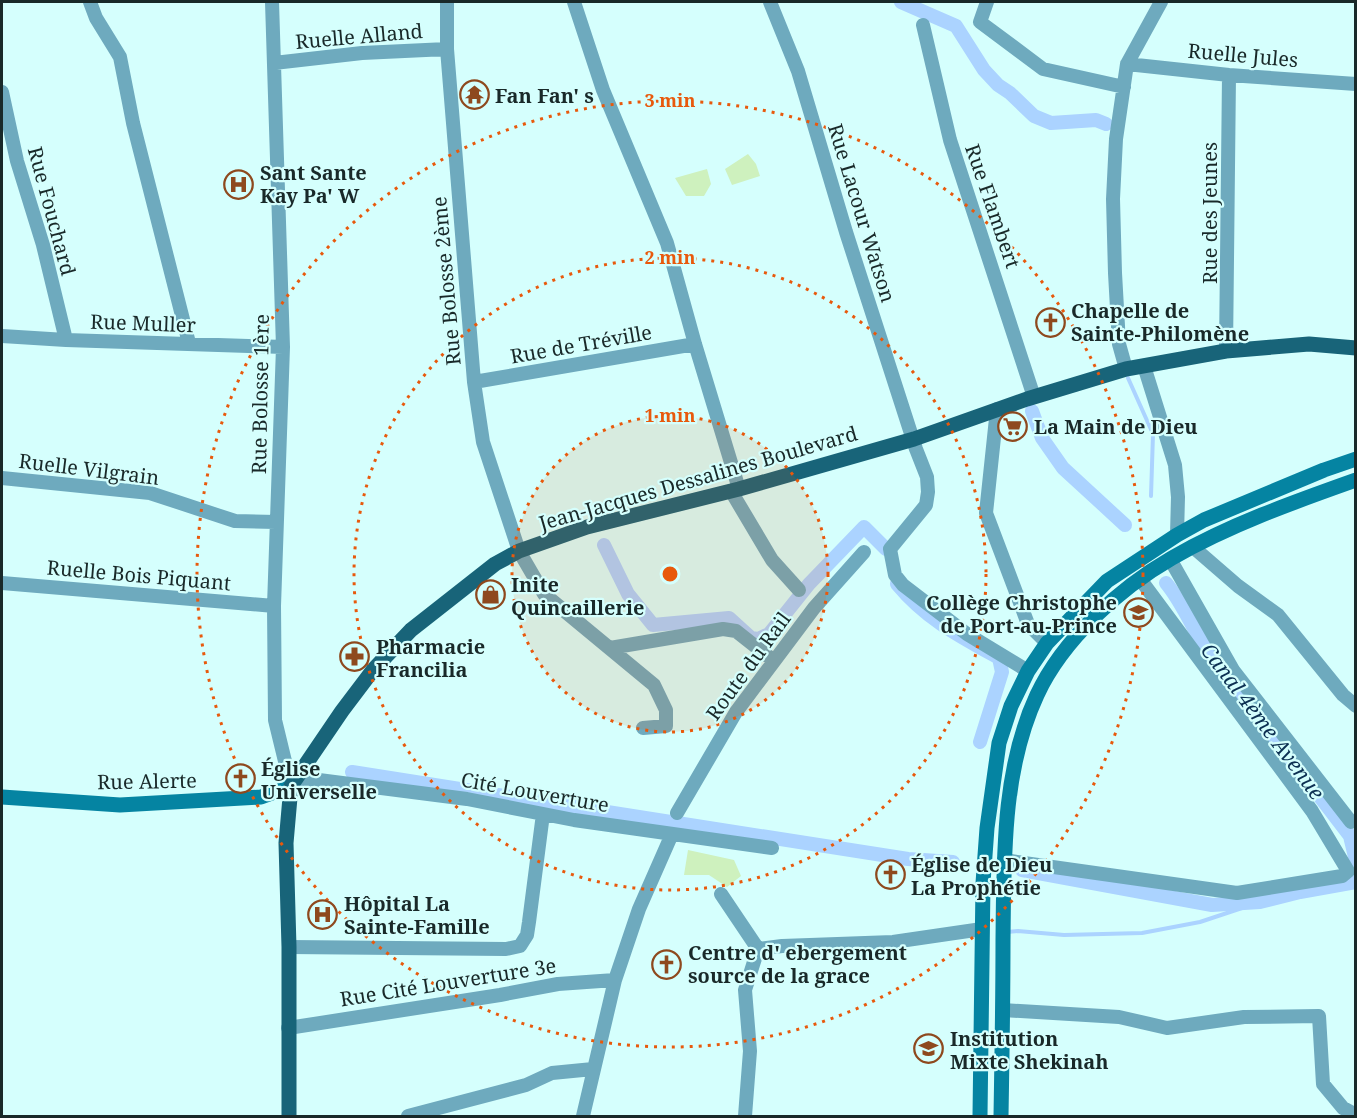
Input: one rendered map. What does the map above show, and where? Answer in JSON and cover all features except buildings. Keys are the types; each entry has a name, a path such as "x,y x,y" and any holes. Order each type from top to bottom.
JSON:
{"main road":[{"name":"Jean-Jacques Dessalines Boulevard","path":"289,1116 289,947 286,843 291,786 373,670 411,630 487,569 519,551 614,519 735,490 914,439 997,409 1126,369 1226,351 1309,344 1356,348"},
{"path":"980,1116 982,929 987,828 995,759 1011,706 1028,671 1047,643 1107,582 1178,535 1204,520 1356,459"},
{"path":"1001,1116 1004,860 1012,781 1025,726 1038,693 1055,664 1083,629 1103,609 1140,579 1193,546 1291,503 1356,480"},
{"name":"Rue Alerte","path":"2,797 120,806 261,797 291,786"}],"street":[{"path":"90,2 96,18 120,57 133,123 189,343"},
{"name":"Rue Bolosse 1ère","path":"272,2 283,347 274,606 275,720 291,786"},
{"name":"Rue Bolosse 2ème","path":"447,2 447,49 474,382 483,442 519,551 544,594 654,685 666,710 666,726 643,728"},
{"path":"574,2 603,90 667,243 735,490 772,560 799,590"},
{"name":"Rue Lacour Watson","path":"770,2 798,71 846,232 927,477 926,505 890,549 895,575 903,585 967,634 1028,671"},
{"path":"987,2 980,22 1043,69 1124,87"},
{"path":"1126,369 1119,344 1113,199 1116,139 1127,64 1161,2"},
{"name":"Rue Flambert","path":"923,25 950,140 1034,397"},
{"name":"Ruelle Alland","path":"274,63 362,53 447,49"},
{"name":"Ruelle Jules","path":"1127,64 1229,75 1356,84"},
{"name":"Rue des Jeunes","path":"1226,351 1229,75"},
{"name":"Rue Fouchard","path":"2,92 17,161 43,245 66,340"},
{"path":"2,158 17,161"},
{"name":"Rue Muller","path":"2,336 283,347"},
{"name":"Rue de Tréville","path":"474,382 695,344"},
{"path":"1144,366 1175,465 1178,535"},
{"path":"997,409 986,513 1028,624 1047,643"},
{"name":"Ruelle Vilgrain","path":"2,478 150,493 235,521 276,522"},
{"path":"1193,546 1238,586 1278,615 1343,695 1356,706"},
{"name":"Route du Rail","path":"677,813 736,712 814,608 864,552"},
{"path":"1170,559 1233,670 1351,822"},
{"path":"1004,860 1237,893 1342,876 1348,871 1312,811 1140,579"},
{"name":"Ruelle Bois Piquant","path":"2,583 274,606"},
{"path":"610,648 723,629 736,631 774,661"},
{"name":"Cité Louverture","path":"291,786 311,779 467,799 543,814 772,848"},
{"path":"289,947 506,949 520,946 527,935 543,814"},
{"path":"583,1116 615,980 639,909 672,834"},
{"path":"721,894 758,949"},
{"path":"758,949 893,942 982,929"},
{"path":"745,1116 750,1052 745,990 758,949"},
{"name":"Rue Cité Louverture 3e","path":"288,1028 558,984 615,980"},
{"path":"1003,1010 1119,1017 1167,1028 1244,1017 1319,1016 1323,1084 1343,1108 1356,1115"},
{"path":"408,1116 526,1085 552,1073 593,1069"}],"green space":[{"path":"748,154 756,164 760,176 732,185 725,169"},
{"path":"707,169 711,184 704,196 686,196 675,178"},
{"path":"688,850 734,860 741,876 727,887 709,875 684,875"}],"waterway":[{"path":"901,2 956,26 984,70 1034,116 1051,123 1096,120 1106,124"},
{"path":"1128,378 1153,434 1151,496"},
{"path":"1032,411 1042,438 1063,468 1125,525"},
{"path":"604,545 628,594 653,625 729,618 751,638 758,639 769,634 809,584 864,527 886,549"},
{"name":"Canal 4ème Avenue","path":"1166,583 1205,647 1350,836 1356,861"},
{"path":"897,584 931,617 999,658 1002,672 980,742"},
{"path":"352,772 908,859 953,862"},
{"name":"Canal 4ème Avenue","path":"1350,836 1356,831"},
{"name":"Canal 4ème Avenue","path":"1022,870 1212,905 1260,902 1356,882"},
{"path":"1007,932 1064,935 1142,933 1200,922 1260,902"}],"place":[{"name":"Fan Fan' s","path":"474,95"},
{"name":"Sant Sante Kay Pa' W","path":"239,184"},
{"name":"Chapelle de Sainte-Philomène","path":"1050,322"},
{"name":"La Main de Dieu","path":"1013,426"},
{"name":"Inite Quincaillerie","path":"490,595"},
{"name":"Collège Christophe de Port-au-Prince","path":"1138,613"},
{"name":"Pharmacie Francilia","path":"355,657"},
{"name":"Église Universelle","path":"240,779"},
{"name":"Église de Dieu La Prophétie","path":"890,875"},
{"name":"Hôpital La Sainte-Famille","path":"323,914"},
{"name":"Centre d' ebergement source de la grace","path":"667,964"},
{"name":"Institution Mixte Shekinah","path":"929,1049"}]}
